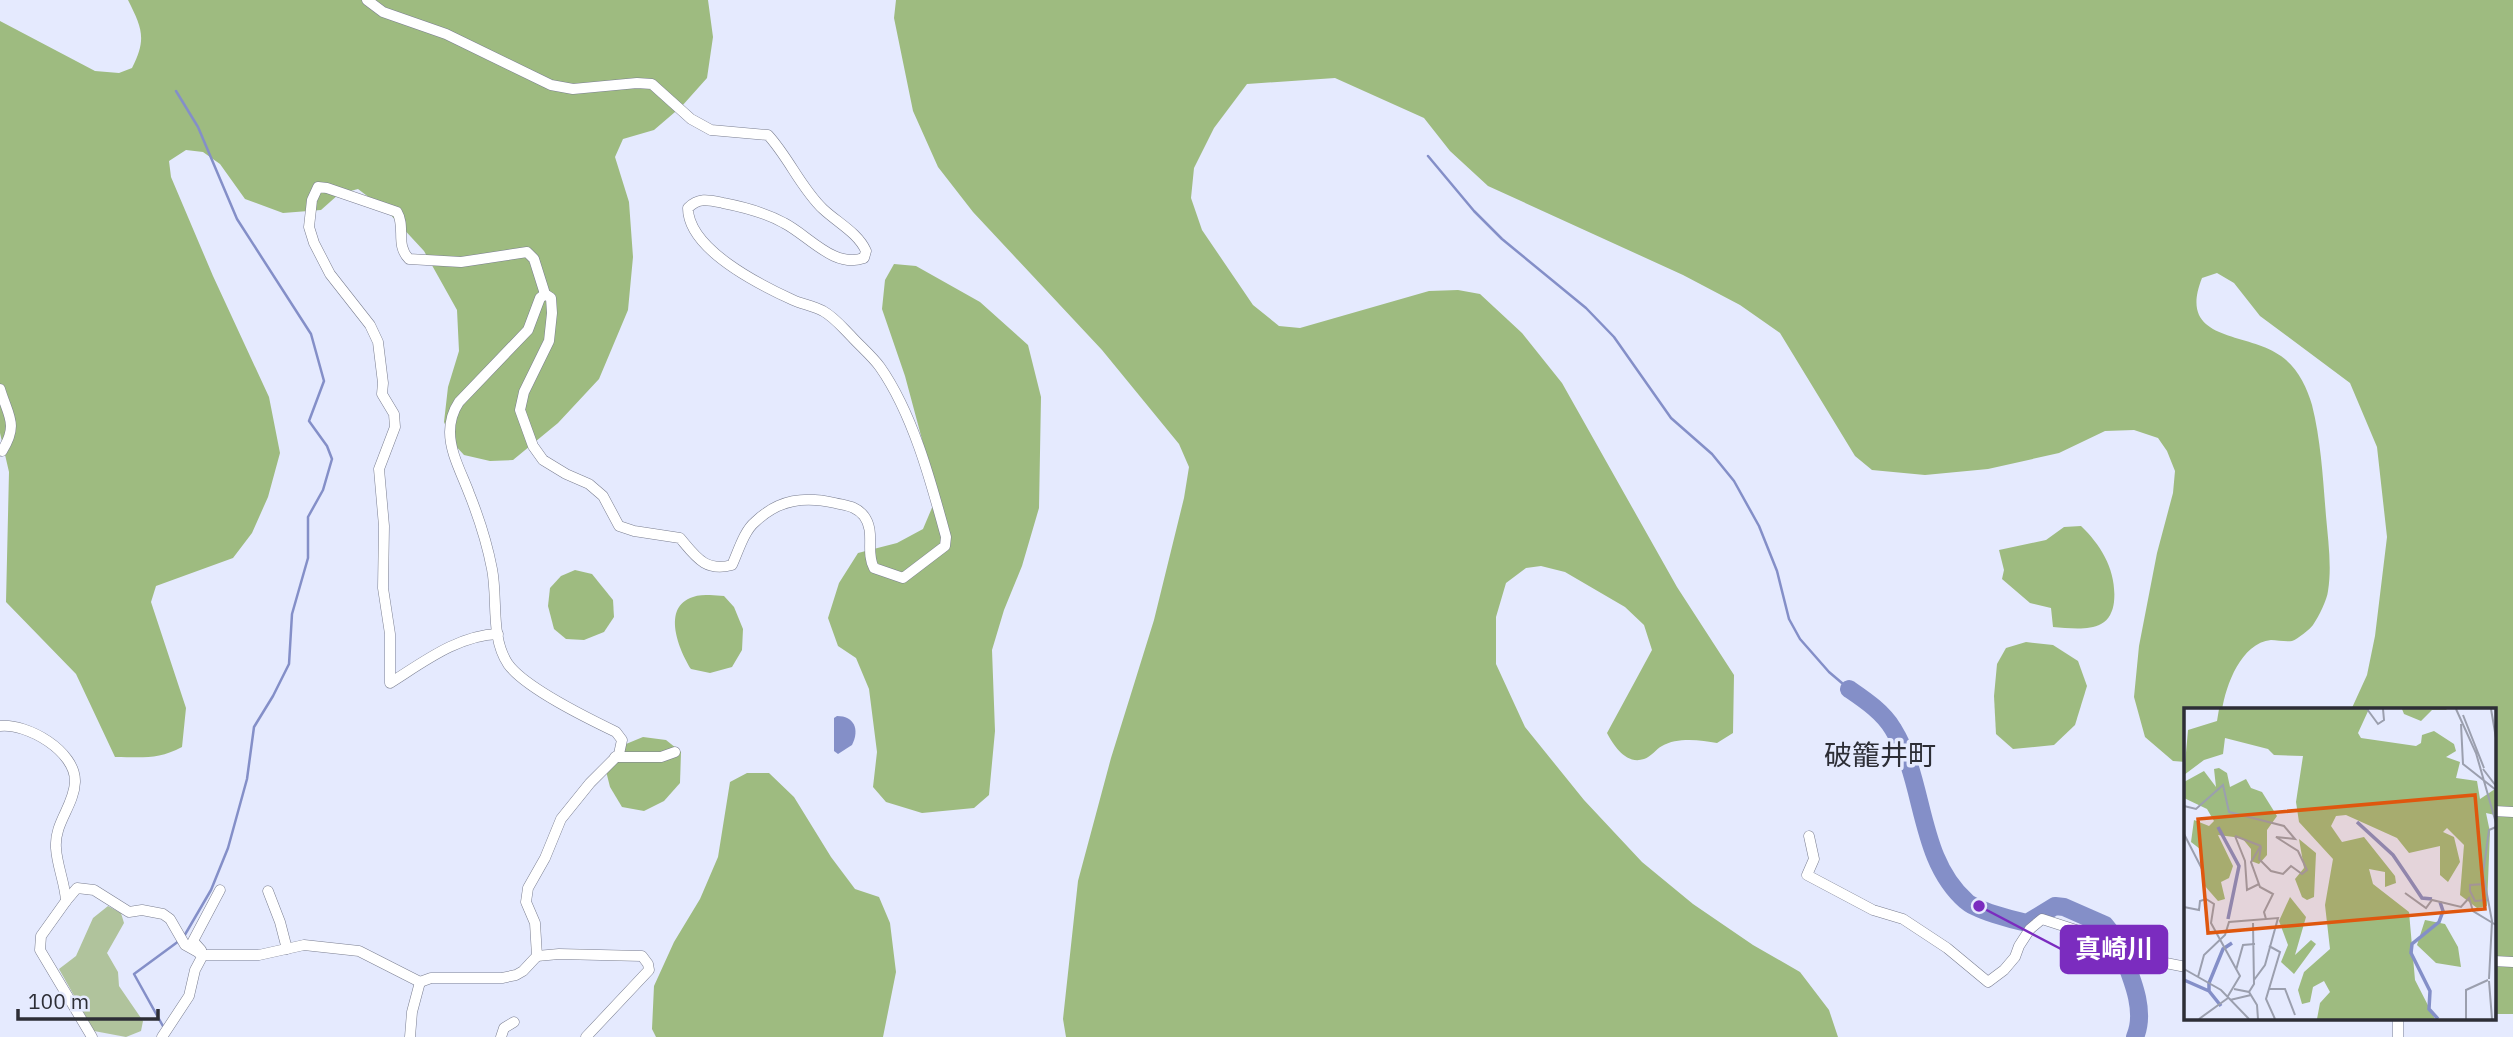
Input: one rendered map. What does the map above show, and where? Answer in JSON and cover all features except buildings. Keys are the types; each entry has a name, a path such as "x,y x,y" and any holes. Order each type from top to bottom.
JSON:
{"street":[{"path":"367,0 383,12 446,34 551,85 573,89 652,84 691,119 711,130 768,135 822,208 862,241 866,251 864,258 848,261 814,246 786,223 753,209 704,199 694,202 688,208 691,227 732,266 770,289 823,311 880,367 919,449 946,537 945,546 903,578 874,568 870,562 871,535 866,519 856,508 803,498 789,501 753,523 732,565 721,568 706,565 680,538 619,526 603,496 589,484 543,460 533,446 520,410 524,392 549,341 552,313 551,298 545,294 534,259 527,253 461,262 408,259 403,253 401,220 397,212 318,187 312,200 309,227 314,243 330,274 370,325 378,342 382,394 394,414 395,427 379,469 384,526 383,588 390,634 390,683 436,654 479,634 498,634"},
{"path":"537,956 535,922 526,902 528,888 545,858 561,819 590,783 619,754 622,740 616,732 555,700 509,665 502,652 498,634 492,571 480,521 453,450 450,432 452,413 459,402 528,330 540,298 545,294"},
{"path":"0,389 12,421 11,437 2,451"},
{"path":"0,726 10,725 47,740 69,764 75,779 72,798 58,826 56,848 66,901"},
{"path":"615,758 661,757 675,752"},
{"path":"1809,836 1814,859 1807,875 1873,910 1903,919 1947,948 1988,982 2004,970 2031,929 2042,919 2076,930 2120,954 2184,967"},
{"path":"92,1037 40,950 41,936 77,888 94,890 129,912 163,914 170,919 182,941 201,954 260,956 304,945 359,951 420,982 431,978 502,978 516,975 537,956 642,956 649,970 586,1037"},
{"path":"163,1036 189,996 201,954 193,941 220,890"},
{"path":"268,891 287,949"},
{"path":"410,1037 412,1012 420,982"},
{"path":"501,1037 504,1028 514,1022"}],"green space":[{"path":"128,0 708,0 713,37 707,78 682,106 654,130 623,139 615,157 629,202 633,257 628,310 599,379 558,423 513,460 490,461 464,455 453,443 444,422 448,387 459,351 457,310 424,251 387,211 358,189 339,194 321,210 283,213 245,199 220,164 203,152 186,150 169,161 171,177 269,397 280,453 268,497 252,533 233,558 156,586 151,602 186,708 182,747 157,756 115,757 76,674 6,602 9,472 0,433 0,21 95,71 119,73 132,68 141,41 137,18"},
{"path":"896,0 2513,0 2513,1014 2496,1014 2496,708 2352,708 2367,675 2375,636 2387,537 2377,447 2350,383 2260,316 2234,283 2217,273 2202,278 2197,299 2199,314 2207,325 2219,332 2267,348 2281,356 2297,372 2304,384 2315,419 2321,460 2329,553 2328,591 2318,617 2304,634 2292,641 2271,640 2260,643 2243,657 2231,678 2222,708 2184,708 2184,762 2173,761 2145,737 2134,697 2139,646 2157,553 2173,493 2175,471 2158,438 2134,430 2105,431 2059,453 1988,469 1925,475 1872,470 1855,456 1780,333 1740,305 1683,275 1488,186 1450,151 1424,118 1335,78 1247,84 1214,128 1194,168 1191,198 1202,230 1253,305 1279,326 1300,328 1429,291 1458,290 1480,294 1522,333 1562,383 1677,587 1734,675 1733,733 1717,743 1689,740 1668,743 1644,759 1632,759 1621,753 1607,733 1652,650 1644,625 1625,607 1565,572 1541,566 1526,568 1506,583 1496,617 1496,664 1525,727 1584,800 1642,862 1693,904 1753,945 1800,972 1829,1010 1838,1037 1066,1037 1063,1019 1078,881 1111,758 1154,620 1189,467 1179,444 1102,350 973,212 938,167 913,111 894,18"},
{"path":"894,264 916,266 980,302 1028,345 1041,397 1039,508 992,650 995,731 989,795 974,808 922,813 886,802 873,787 877,752 869,689 856,658 838,646 828,618 839,583 858,553 897,543 923,529 934,503 931,473 905,376 882,309 885,280"},
{"path":"2081,526 2101,551 2110,570 2114,591 2113,609 2106,620 2090,628 2053,627 2051,608 2030,603 2002,579 2004,570 1999,550 2046,540 2064,527"},
{"path":"575,570 592,574 613,600 614,617 604,632 584,640 566,639 554,629 548,606 550,588 561,576"},
{"path":"695,596 724,596 734,607 743,629 742,650 732,667 710,673 691,669 678,641 675,619 683,602"},
{"path":"2026,642 2053,645 2078,661 2087,686 2075,725 2054,745 2013,749 1996,734 1994,696 1997,664 2006,648"},
{"path":"643,737 666,740 681,752 680,783 664,801 644,811 622,807 610,787 606,771 626,744"},
{"path":"747,773 769,773 794,797 831,857 855,889 879,897 890,923 896,972 883,1037 656,1037 652,1029 654,986 674,942 700,899 718,857 730,782"},
{"path":"108,906 121,913 124,923 107,953 118,972 119,986 143,1021 141,1031 126,1037 94,1031 59,969 76,956 93,918"}],"water":[{"path":"834,718 848,718 855,729 852,745 838,754 834,751"}],"waterway":[{"path":"164,1028 134,974 183,938 211,890 228,848 247,779 254,727 289,664 292,614 308,558 308,517 323,490 332,459 327,446 309,421 324,381 311,334 237,219 198,127 176,91"},
{"path":"1428,156 1474,211 1502,239 1586,308 1614,337 1671,418 1712,454 1734,481 1759,526 1777,571 1789,619 1800,639 1829,672 1849,689"},
{"path":"1849,689 1879,712 1893,729 1904,750 1930,842 1950,883 1966,901 1986,911 2027,923 2055,906 2064,907 2105,925 2117,940 2135,988 2139,1013 2135,1037"}],"place":[{"name":"真崎川","path":"1979,906"}],"district":[{"name":"破籠井町","path":"1880,755"}]}
